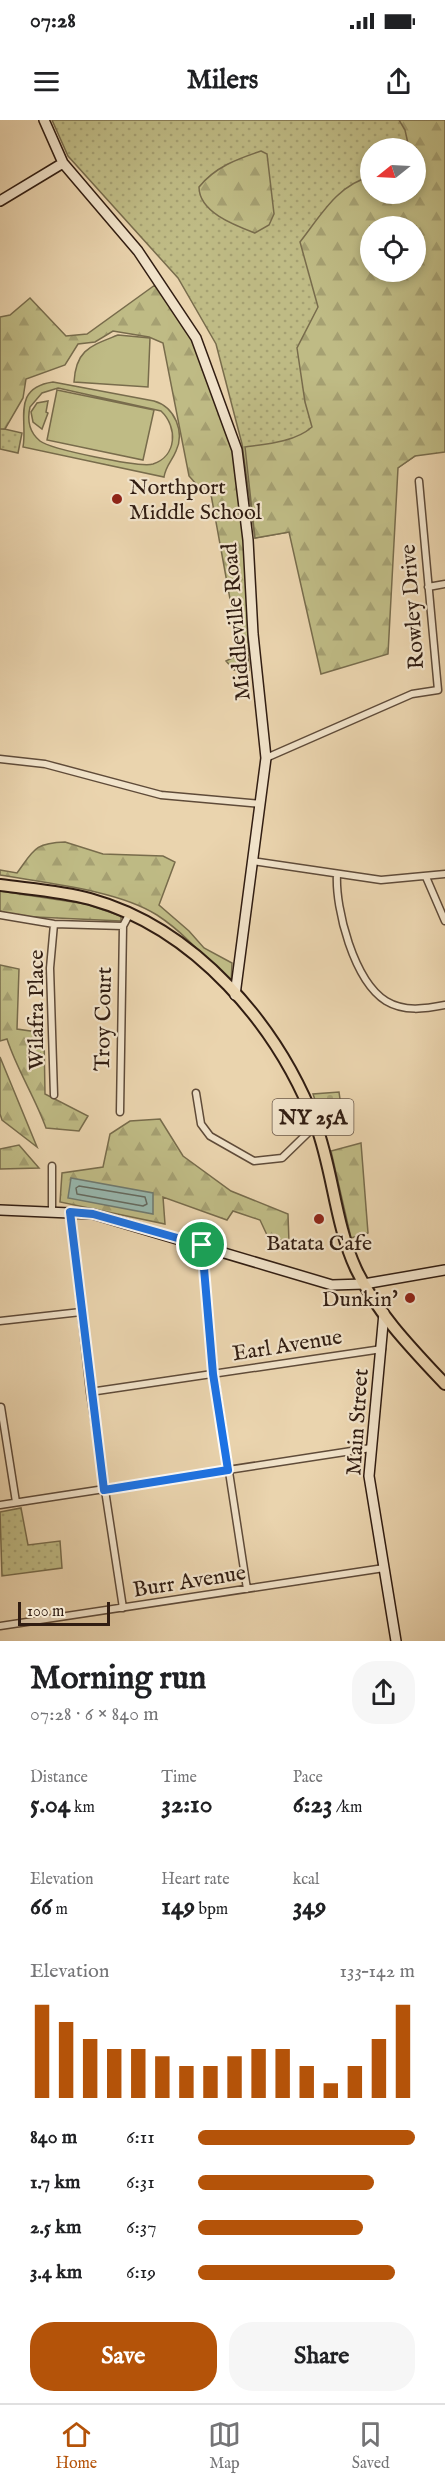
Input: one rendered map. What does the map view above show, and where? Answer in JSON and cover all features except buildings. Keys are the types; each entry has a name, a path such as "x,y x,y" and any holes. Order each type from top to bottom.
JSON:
{"main road":[{"name":"NY 25A","path":"0,885 89,898 130,913 177,939 207,965 235,995 282,1052 316,1125 349,1251 364,1284 384,1313 445,1384"}],"street":[{"name":"Middleville Road","path":"44,120 63,163 138,251 196,338 237,450 247,530 253,634 266,758 235,995"},
{"path":"0,201 63,163"},
{"name":"Rowley Drive","path":"266,758 412,694 438,690 419,481"},
{"path":"428,587 445,584"},
{"path":"438,690 445,696"},
{"path":"0,759 45,764 161,795 261,804"},
{"path":"252,861 381,880 445,874"},
{"path":"337,874 339,913 350,943 373,990 386,1001 401,1007 415,1009 445,1005"},
{"path":"426,877 445,921"},
{"path":"0,915 54,924 123,926 130,913"},
{"name":"Wilafra Place","path":"54,924 50,968 54,1095"},
{"name":"Troy Court","path":"120,1112 123,926"},
{"path":"196,1093 201,1124 210,1136 254,1161 282,1158 316,1125"},
{"path":"52,1166 52,1211"},
{"path":"0,1210 93,1214 332,1285 364,1284 445,1270"},
{"path":"70,1212 90,1392 123,1608"},
{"path":"202,1245 213,1374 247,1589"},
{"path":"0,1321 81,1312"},
{"name":"Main Street","path":"384,1313 369,1476 396,1641"},
{"name":"Earl Avenue","path":"90,1392 382,1349"},
{"path":"1,1407 16,1502"},
{"path":"0,1505 371,1448"},
{"name":"Burr Avenue","path":"0,1626 384,1568"}],"green space":[{"path":"52,120 445,120 415,456 360,493 289,532 255,538 242,444 216,344 178,278 68,156"},
{"path":"399,120 445,120 445,452 415,456 398,468 388,654 321,674 289,532 255,538 245,447 289,439 312,427 305,402 297,348 318,307 300,242 330,203 348,187 360,181 360,204 426,204 426,138 407,138"},
{"path":"261,151 267,154 274,214 269,225 255,233 228,222 211,210 205,204 199,187 219,169"},
{"path":"155,285 194,341 232,449 245,541 249,670 234,670 226,661 240,654 210,489 197,485 189,476 163,343 149,337 113,331 95,342 78,344 65,365 26,379 23,398 5,429 0,429 0,317 10,315 30,298 66,336 87,334"},
{"path":"118,335 150,338 148,387 74,382 78,362 87,350"},
{"path":"53,382 154,401 168,409 173,414 179,428 179,436 176,451 164,477 23,447 26,398 40,385","holes":["58,388 161,411 170,425 171,448 167,455 153,464 114,461 47,444 36,437 29,421 30,407 42,393"]},
{"path":"57,390 154,410 143,460 47,440"},
{"path":"48,401 46,412 48,413 42,429 33,422 31,412 37,403"},
{"path":"0,428 22,433 18,453 0,449"},
{"path":"65,842 103,854 163,856 175,862 159,905 189,931 204,948 232,963 231,985 177,930 141,906 102,893 0,875 0,870 17,873 31,853 41,846"},
{"path":"0,891 86,904 121,916 121,921 14,916 0,911"},
{"path":"0,965 19,969 17,1029 44,1033 45,1094 88,1116 79,1131 46,1128 7,1039 0,1041"},
{"path":"0,1057 37,1147 2,1120 0,1114"},
{"path":"339,1092 341,1106 318,1109 313,1094"},
{"path":"160,1119 183,1156 231,1191 288,1214 289,1243 267,1235 260,1220 233,1211 227,1220 163,1197 165,1224 60,1202 62,1173 103,1167 110,1134 130,1121"},
{"path":"361,1143 368,1233 351,1238 331,1151"},
{"path":"19,1145 39,1168 0,1169 0,1149"},
{"path":"21,1508 28,1545 60,1541 62,1568 2,1576 0,1512"}],"water":[{"path":"71,1178 153,1193 153,1214 68,1198"}],"place":[{"name":"Northport Middle School","path":"117,499"},
{"name":"Batata Cafe","path":"319,1219"},
{"name":"Dunkin'","path":"410,1298"}],"route":[{"path":"70,1212 93,1214 202,1245 213,1374 228,1470 104,1490 90,1392 70,1212"}]}
